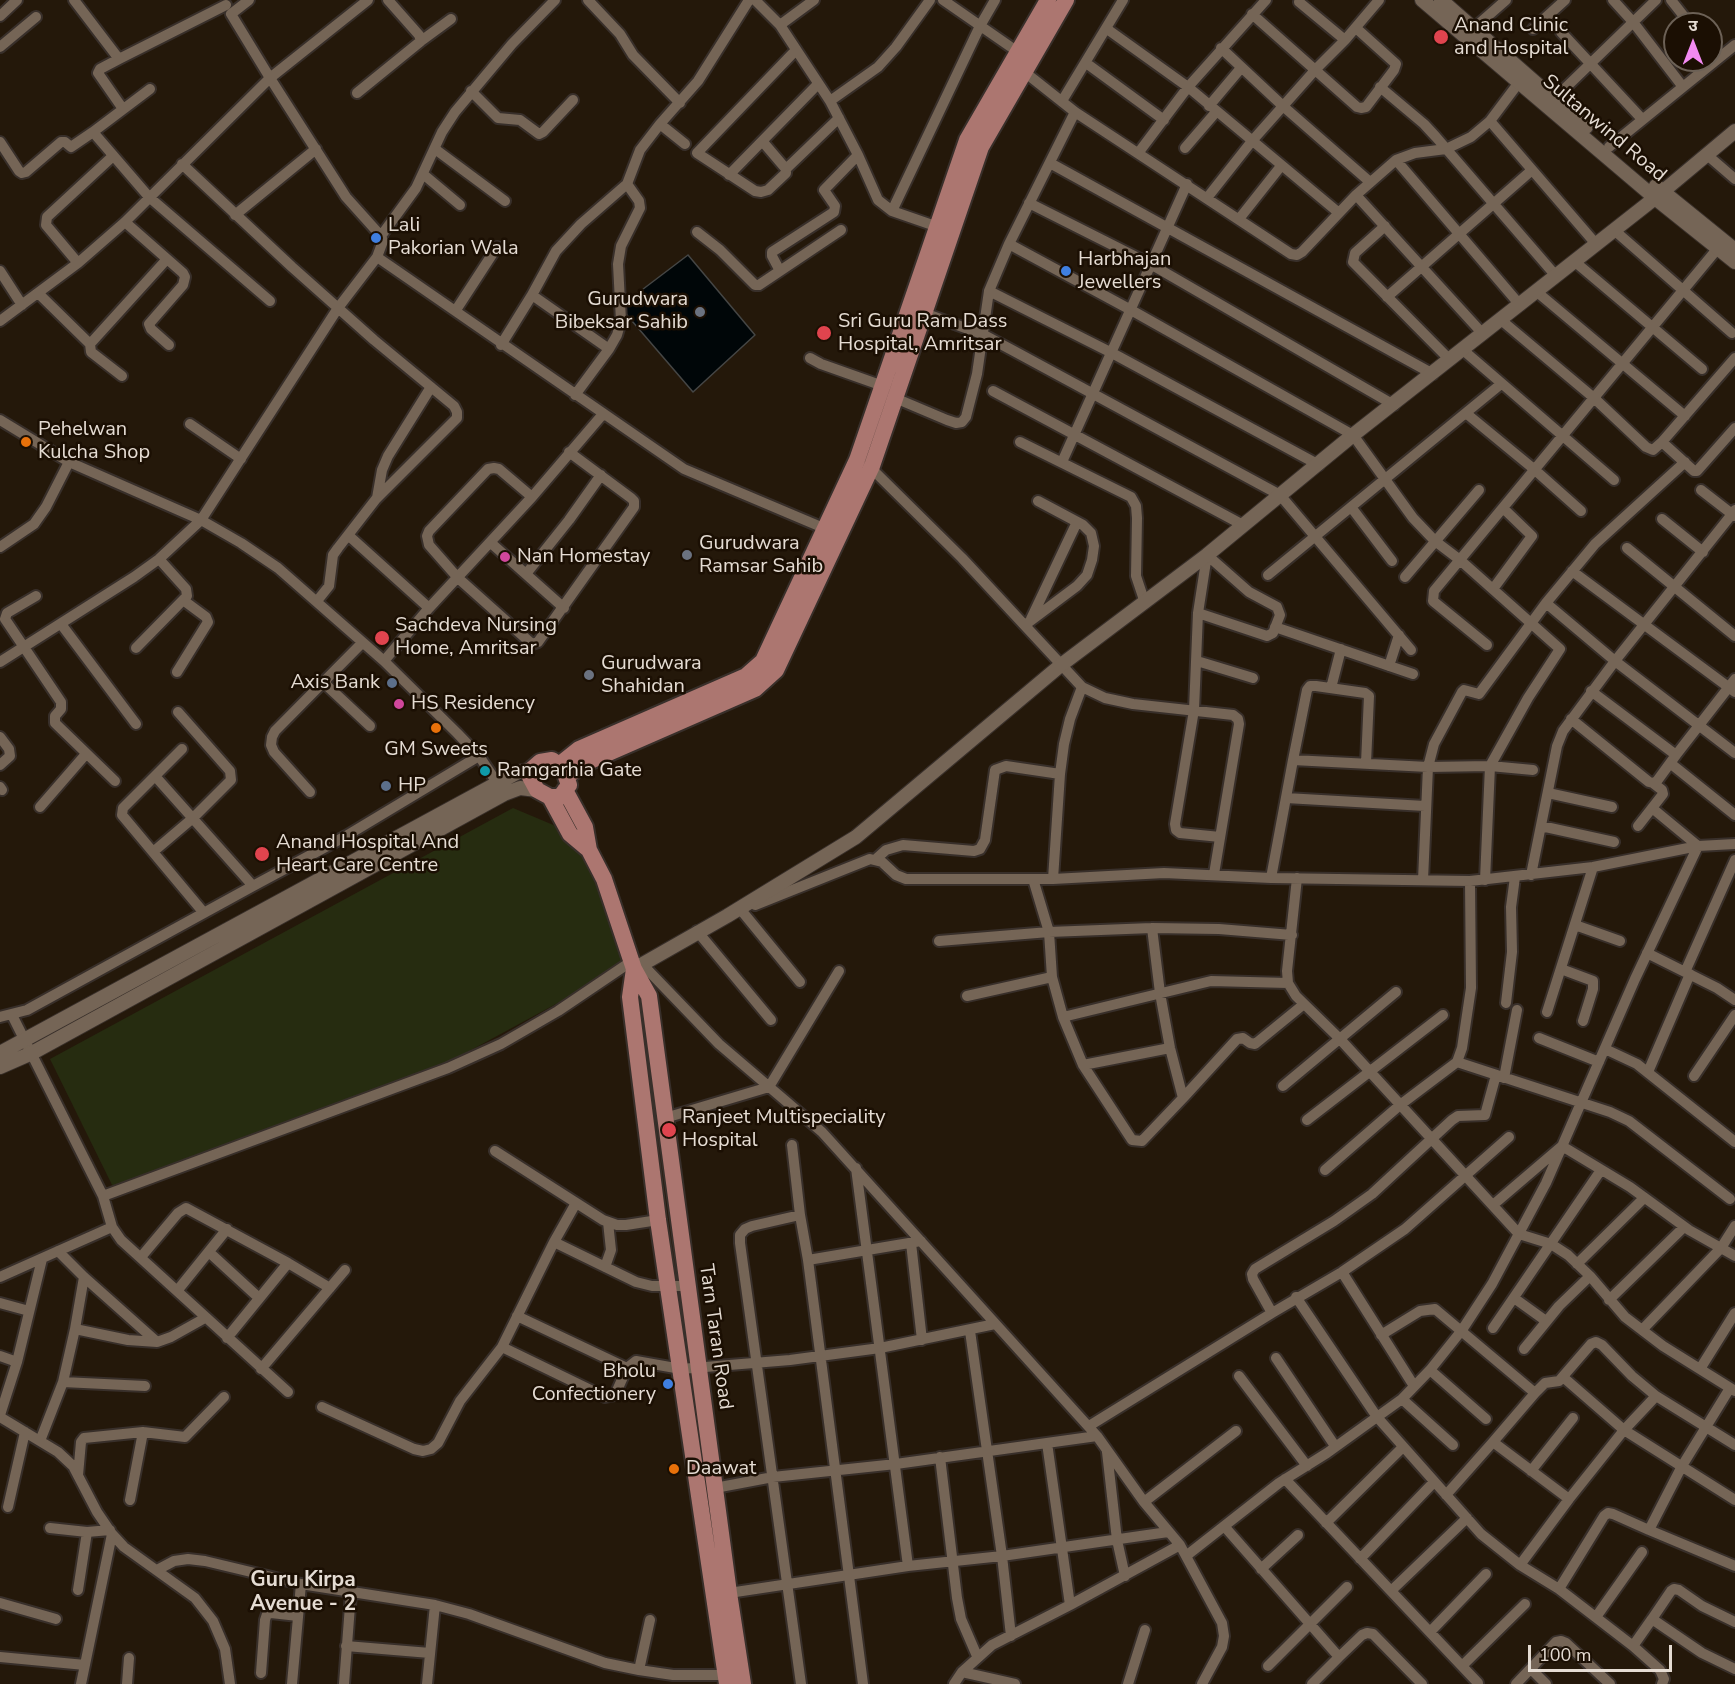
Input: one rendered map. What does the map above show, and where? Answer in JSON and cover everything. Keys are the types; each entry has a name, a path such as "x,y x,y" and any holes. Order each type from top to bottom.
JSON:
{"main road":[{"path":"0,1053 28,1047 504,794 520,788 556,784 588,762 755,689 776,670 871,468 895,398 901,355 944,230 1048,0"},
{"path":"1018,62 1066,0"},
{"name":"Sultanwind Road","path":"1441,0 1522,78 1554,99 1610,147 1735,262"},
{"name":"Sultanwind Road","path":"1424,1 1522,78 1659,194 1735,250"},
{"path":"0,1067 28,1047 518,772 532,769 540,762 552,760 570,834 590,850 636,965 727,916 856,837 1061,665 1207,555 1353,435 1537,292 1735,131"},
{"path":"556,784 579,749 746,676 763,660 857,460 882,386 924,313 944,230"},
{"path":"532,769 530,777 556,784"},
{"name":"Tarn Taran Road","path":"636,965 649,996 729,1593 734,1679"},
{"name":"Tarn Taran Road","path":"636,965 630,997 658,1220 734,1679"}],"street":[{"path":"0,16 17,0"},
{"path":"74,0 119,59"},
{"path":"123,109 98,73 100,69 227,6 249,0"},
{"path":"0,321 78,263 125,222 270,78 368,0"},
{"path":"388,0 421,41"},
{"path":"381,236 416,188 442,132 471,91 555,0"},
{"path":"588,0 620,34 633,55 680,103"},
{"path":"501,345 556,251 581,224 627,184 640,150 717,54 749,0"},
{"path":"755,0 780,26 830,101 878,200 892,211 944,230"},
{"path":"780,26 814,0"},
{"path":"830,101 878,67 896,47 930,0"},
{"path":"943,0 980,26 1075,112 1291,254 1297,255 1356,195 1396,160 1415,153 1446,149 1471,136 1490,121 1522,78"},
{"path":"892,211 980,26 995,0"},
{"path":"1062,101 1123,0"},
{"path":"1139,152 1188,87 1251,14 1266,0"},
{"path":"1207,198 1252,141 1379,0"},
{"path":"1473,29 1506,0"},
{"path":"1533,29 1565,0"},
{"path":"1613,0 1683,87"},
{"path":"1554,99 1656,0"},
{"path":"1671,0 1680,12"},
{"path":"1299,2 1345,40"},
{"path":"0,662 116,590 159,559 201,520 338,308 377,257 383,242 381,236 346,197 227,6"},
{"path":"1251,14 1357,107 1361,108 1366,107 1394,70 1395,62 1356,28"},
{"path":"0,47 36,17"},
{"path":"357,93 451,19"},
{"path":"1107,29 1188,87 1339,213"},
{"path":"1561,32 1642,119"},
{"path":"1221,48 1370,182"},
{"path":"796,50 697,153 755,191 761,192 768,190 785,176 786,169 839,118"},
{"path":"1086,63 1164,120"},
{"path":"1185,148 1241,68"},
{"path":"1610,147 1683,87 1698,72"},
{"path":"729,175 818,84"},
{"path":"1380,87 1424,124 1556,276"},
{"path":"0,142 19,171 26,172 61,142 71,147 150,89"},
{"path":"471,91 498,118 520,120 539,134 573,100"},
{"path":"895,398 956,423 962,422 966,417 977,374 990,291 1009,244 1075,112"},
{"path":"1490,121 1596,244"},
{"path":"660,124 685,144"},
{"path":"93,132 149,197 270,301"},
{"path":"763,142 786,169"},
{"path":"235,215 316,148"},
{"path":"435,148 505,201"},
{"path":"1706,154 1735,179"},
{"path":"780,271 772,252 834,212 835,206 824,190 858,155"},
{"path":"78,263 46,225 47,217 113,156"},
{"path":"0,164 10,158"},
{"path":"1396,160 1520,305"},
{"path":"1050,163 1169,226 1433,374"},
{"path":"182,164 338,308 454,406 457,412 457,418 376,499 333,555 329,586 317,601"},
{"path":"1239,219 1281,166"},
{"path":"1387,297 1532,170"},
{"path":"423,174 460,205"},
{"path":"575,395 609,349 617,335 621,321 617,280 621,246 640,208 639,201 627,184"},
{"path":"1062,462 1187,184"},
{"path":"1356,195 1483,334"},
{"path":"1029,203 1152,265 1394,405"},
{"path":"125,222 183,273 185,280 148,324 169,345"},
{"path":"1385,226 1355,253 1353,262 1450,360"},
{"path":"697,232 720,250 755,285 766,281 841,230"},
{"path":"1614,230 1732,333"},
{"path":"1009,244 1353,435 1384,481 1413,518 1435,541 1559,646 1560,653 1528,698 1490,766 1485,880"},
{"path":"456,310 497,247"},
{"path":"1487,645 1433,601 1434,591 1718,248"},
{"path":"377,257 456,310 501,345 684,469 826,529"},
{"path":"90,344 167,259"},
{"path":"1574,261 1702,369"},
{"path":"0,271 22,305"},
{"path":"990,291 1112,352 1319,465"},
{"path":"1537,292 1685,416"},
{"path":"38,293 90,344 91,352 122,376"},
{"path":"532,295 609,349"},
{"path":"924,313 982,334 1280,495 1411,650"},
{"path":"1501,320 1594,398 1650,449 1657,448 1735,358"},
{"path":"1463,350 1614,480"},
{"path":"810,358 882,386"},
{"path":"1268,575 1501,384"},
{"path":"376,499 382,470 388,456 431,387"},
{"path":"993,391 1243,525"},
{"path":"384,661 429,608 532,497 603,414"},
{"path":"1467,414 1581,511"},
{"path":"0,420 69,462 201,520 278,568 384,661 479,756 498,784"},
{"path":"190,424 241,459"},
{"path":"1662,442 1694,471 1700,470 1735,428"},
{"path":"1020,442 1131,497 1136,506 1137,518 1136,576 1145,603"},
{"path":"532,497 499,469 488,469 429,531 427,536 429,545 458,578 532,644 538,642 564,608 634,507 634,501 631,498 569,452"},
{"path":"0,547 34,524 46,507 69,462"},
{"path":"1423,880 1428,767 1434,744 1462,692 1464,690 1479,694 1546,603 1595,544 1685,462"},
{"path":"871,468 1028,622 1061,665 1082,687 1104,699 1233,715 1238,719 1214,874"},
{"path":"526,574 602,475"},
{"path":"1405,578 1479,489"},
{"path":"1532,875 1557,746 1563,731 1591,691 1734,513 1701,490"},
{"path":"1028,622 1077,586 1087,575 1094,546 1091,533 1077,522 1038,501"},
{"path":"1351,507 1392,561"},
{"path":"1493,589 1532,536 1503,508"},
{"path":"1662,519 1702,552"},
{"path":"1028,622 1077,522"},
{"path":"348,535 429,608"},
{"path":"491,543 564,608"},
{"path":"1627,548 1735,636"},
{"path":"1207,555 1198,613 1194,710 1175,824 1176,830 1180,833 1220,837"},
{"path":"1198,613 1267,636 1273,633 1280,615 1277,607 1249,592 1207,555"},
{"path":"136,648 187,596 186,590 159,559"},
{"path":"1572,571 1733,686 1699,724 1657,781 1653,783"},
{"path":"36,596 5,615 5,620 61,702 61,709 55,716 55,723 115,781"},
{"path":"177,672 208,622 206,617 183,600"},
{"path":"1546,603 1615,661 1735,753"},
{"path":"61,624 136,724"},
{"path":"1275,627 1413,674"},
{"path":"1389,666 1399,635"},
{"path":"310,792 274,752 271,745 272,737 275,731 362,643"},
{"path":"1331,688 1341,650"},
{"path":"1197,662 1253,678"},
{"path":"323,682 370,726"},
{"path":"1270,878 1307,690 1310,686 1365,693 1369,696 1366,762"},
{"path":"1053,879 1064,744 1070,719 1082,687"},
{"path":"1591,691 1735,814"},
{"path":"153,852 229,783 232,775 178,712"},
{"path":"1571,719 1663,792 1638,826"},
{"path":"0,737 9,749 10,756 0,765"},
{"path":"182,749 121,811 125,819 204,913"},
{"path":"40,807 86,754"},
{"path":"0,1017 27,1010 346,836 479,756"},
{"path":"1293,760 1428,767 1490,766 1533,770"},
{"path":"876,859 886,850 903,845 974,851 980,849 985,840 995,770 1006,766 1060,774"},
{"path":"155,776 253,886"},
{"path":"1548,794 1612,807"},
{"path":"1286,798 1425,806"},
{"path":"1652,808 1698,846"},
{"path":"1541,826 1614,842"},
{"path":"727,916 870,859 882,862 896,875 906,879 1053,879 1164,873 1270,878 1470,881 1593,867 1698,846 1735,844"},
{"path":"1186,1556 1285,1479 1402,1399 1430,1370 1462,1330 1492,1284 1520,1234 1698,846"},
{"path":"1648,1072 1735,860"},
{"path":"1547,1012 1593,867"},
{"path":"1506,1003 1512,952 1511,907 1515,877"},
{"path":"1297,878 1287,971 1288,983 1296,996 1339,1038 1520,1234 1551,1244 1590,1276 1625,1317 1663,1347 1732,1389 1705,1426 1649,1530"},
{"path":"1033,879 1049,932 1052,977 1063,1017 1083,1065 1132,1140 1142,1141 1237,1039 1243,1038 1255,1044 1304,1004"},
{"path":"1325,1170 1400,1105 1457,1062 1464,1036 1471,988 1470,881"},
{"path":"741,910 800,982"},
{"path":"1575,925 1620,941"},
{"path":"939,941 1049,932 1152,928 1219,929 1292,935"},
{"path":"1152,928 1170,1048 1183,1098"},
{"path":"697,931 771,1020"},
{"path":"1647,953 1735,1000"},
{"path":"103,1196 459,1063 501,1044 636,965 719,1044 822,1132 856,1168 916,1242 995,1324 1097,1436 1144,1502 1180,1545 1222,1623 1224,1636 1222,1647 1202,1684"},
{"path":"1561,969 1593,981 1593,989 1583,1021"},
{"path":"665,1118 769,1087 839,971"},
{"path":"967,996 1052,977"},
{"path":"1063,1017 1211,981 1288,983"},
{"path":"1283,1086 1396,992"},
{"path":"1272,1313 1253,1279 1252,1274 1255,1269 1334,1221 1372,1194 1431,1138 1458,1116 1485,1115 1500,1077 1517,1010"},
{"path":"12,1015 103,1196 112,1227 121,1240 288,1392"},
{"path":"1307,1120 1443,1015"},
{"path":"1694,1076 1735,1015"},
{"path":"1539,1038 1599,1062"},
{"path":"1083,1065 1170,1048"},
{"path":"1605,1049 1637,1064 1735,1142"},
{"path":"1457,1062 1610,1112 1629,1121 1730,1199"},
{"path":"1089,1426 1342,1272 1405,1229 1509,1137"},
{"path":"792,1144 863,1684"},
{"path":"1562,1146 1644,1198 1684,1227 1735,1256"},
{"path":"1492,1204 1562,1146"},
{"path":"495,1151 608,1222 626,1225 658,1220"},
{"path":"856,1168 908,1566"},
{"path":"1493,1328 1601,1170"},
{"path":"1577,1264 1644,1198"},
{"path":"322,1407 414,1449 423,1451 431,1449 438,1443 460,1401 502,1347 576,1203"},
{"path":"141,1257 181,1209 191,1209 330,1288"},
{"path":"800,1215 752,1226 740,1235 801,1684"},
{"path":"605,1268 611,1250 608,1222"},
{"path":"1642,1330 1721,1248 1735,1226"},
{"path":"0,1277 112,1227"},
{"path":"1609,1300 1684,1227"},
{"path":"177,1291 210,1253 227,1229"},
{"path":"554,1242 636,1282 668,1287 687,1286"},
{"path":"808,1260 916,1242"},
{"path":"916,1242 922,1340"},
{"path":"58,1251 157,1342"},
{"path":"210,1253 259,1298"},
{"path":"42,1259 17,1362 0,1416 58,1452 73,1466 111,1532 124,1547 195,1598 213,1621 225,1649 230,1684"},
{"path":"227,1338 288,1263"},
{"path":"261,1369 345,1270"},
{"path":"1342,1272 1414,1386"},
{"path":"1524,1349 1590,1276"},
{"path":"40,1442 63,1382 84,1277"},
{"path":"1296,1298 1377,1417 1481,1534 1520,1565 1559,1589 1633,1646 1660,1670 1664,1679 1662,1684"},
{"path":"1514,1298 1546,1322"},
{"path":"0,1303 29,1311"},
{"path":"1381,1335 1427,1308 1435,1309 1535,1393"},
{"path":"1700,1369 1735,1313"},
{"path":"517,1316 627,1368"},
{"path":"75,1329 128,1340 157,1342 205,1318"},
{"path":"502,1347 605,1397 615,1395 627,1368 636,1361 681,1369 756,1364 880,1348 995,1324"},
{"path":"970,1330 1011,1636"},
{"path":"1446,1495 1535,1393 1545,1383 1555,1382 1563,1377 1591,1344 1596,1342 1656,1396 1735,1445"},
{"path":"0,1356 17,1362"},
{"path":"1276,1358 1335,1446"},
{"path":"1430,1370 1486,1419"},
{"path":"1239,1376 1307,1466"},
{"path":"1563,1377 1624,1430 1735,1500"},
{"path":"63,1382 145,1386"},
{"path":"1520,1565 1624,1430 1656,1396"},
{"path":"78,1476 81,1442 84,1438 143,1432 185,1437 224,1397"},
{"path":"1402,1399 1454,1445"},
{"path":"1531,1471 1573,1418"},
{"path":"1144,1502 1236,1431"},
{"path":"8,1507 24,1432"},
{"path":"130,1500 143,1432"},
{"path":"715,1488 773,1477 896,1464 1097,1436"},
{"path":"1492,1442 1569,1499"},
{"path":"1047,1443 1070,1605"},
{"path":"1326,1523 1403,1447"},
{"path":"1107,1450 1117,1539 1125,1576"},
{"path":"940,1457 961,1620 977,1656"},
{"path":"1285,1479 1478,1684"},
{"path":"1360,1559 1434,1482"},
{"path":"1559,1589 1604,1516 1608,1514 1613,1514 1735,1566"},
{"path":"1391,1591 1467,1518"},
{"path":"1224,1526 1339,1657"},
{"path":"50,1528 87,1533 111,1532"},
{"path":"81,1684 111,1532"},
{"path":"729,1593 908,1566 1002,1556 1168,1532"},
{"path":"78,1590 87,1533"},
{"path":"1262,1569 1298,1535"},
{"path":"954,1684 977,1656 992,1645 1180,1545"},
{"path":"1596,1617 1642,1552"},
{"path":"157,1570 174,1561 188,1559 205,1561 302,1584 435,1605 515,1629 605,1663 674,1675 734,1679"},
{"path":"1430,1632 1486,1574"},
{"path":"291,1684 302,1584"},
{"path":"1268,1666 1347,1587"},
{"path":"1633,1646 1674,1589 1735,1622"},
{"path":"344,1684 351,1593"},
{"path":"0,1603 56,1619"},
{"path":"1462,1666 1525,1604"},
{"path":"428,1684 435,1605"},
{"path":"261,1673 267,1614 298,1616"},
{"path":"1652,1619 1702,1653 1735,1669"},
{"path":"639,1670 650,1620"},
{"path":"1128,1684 1145,1630"},
{"path":"1312,1684 1362,1635 1367,1633 1373,1634 1422,1684"},
{"path":"1516,1684 1556,1642 1561,1641 1610,1684"},
{"path":"346,1646 430,1653"},
{"path":"0,1657 85,1665"},
{"path":"127,1684 129,1658"},
{"path":"1531,1669 1546,1684"},
{"path":"962,1672 1015,1684"}],"green space":[{"path":"513,808 570,832 602,876 624,967 438,1068 117,1195 50,1059"}],"shaded area":[{"path":"688,255 755,335 693,392 626,314 626,302"}],"place":[{"name":"Anand Clinic and Hospital","path":"1441,37"},
{"name":"Lali Pakorian Wala","path":"376,238"},
{"name":"Harbhajan Jewellers","path":"1066,271"},
{"name":"Gurudwara Bibeksar Sahib","path":"700,312"},
{"name":"Sri Guru Ram Dass Hospital, Amritsar","path":"824,333"},
{"name":"Pehelwan Kulcha Shop","path":"26,442"},
{"name":"Gurudwara Ramsar Sahib","path":"687,555"},
{"name":"Nan Homestay","path":"505,557"},
{"name":"Sachdeva Nursing Home, Amritsar","path":"382,638"},
{"name":"Gurudwara Shahidan","path":"589,675"},
{"name":"Axis Bank","path":"392,683"},
{"name":"HS Residency","path":"399,704"},
{"name":"GM Sweets","path":"436,728"},
{"name":"Ramgarhia Gate","path":"485,771"},
{"name":"HP","path":"386,786"},
{"name":"Anand Hospital And Heart Care Centre","path":"262,854"},
{"name":"Ranjeet Multispeciality Hospital","path":"669,1130"},
{"name":"Bholu Confectionery","path":"668,1384"},
{"name":"Daawat","path":"674,1469"}],"district":[{"name":"Guru Kirpa Avenue - 2","path":"303,1593"}]}
